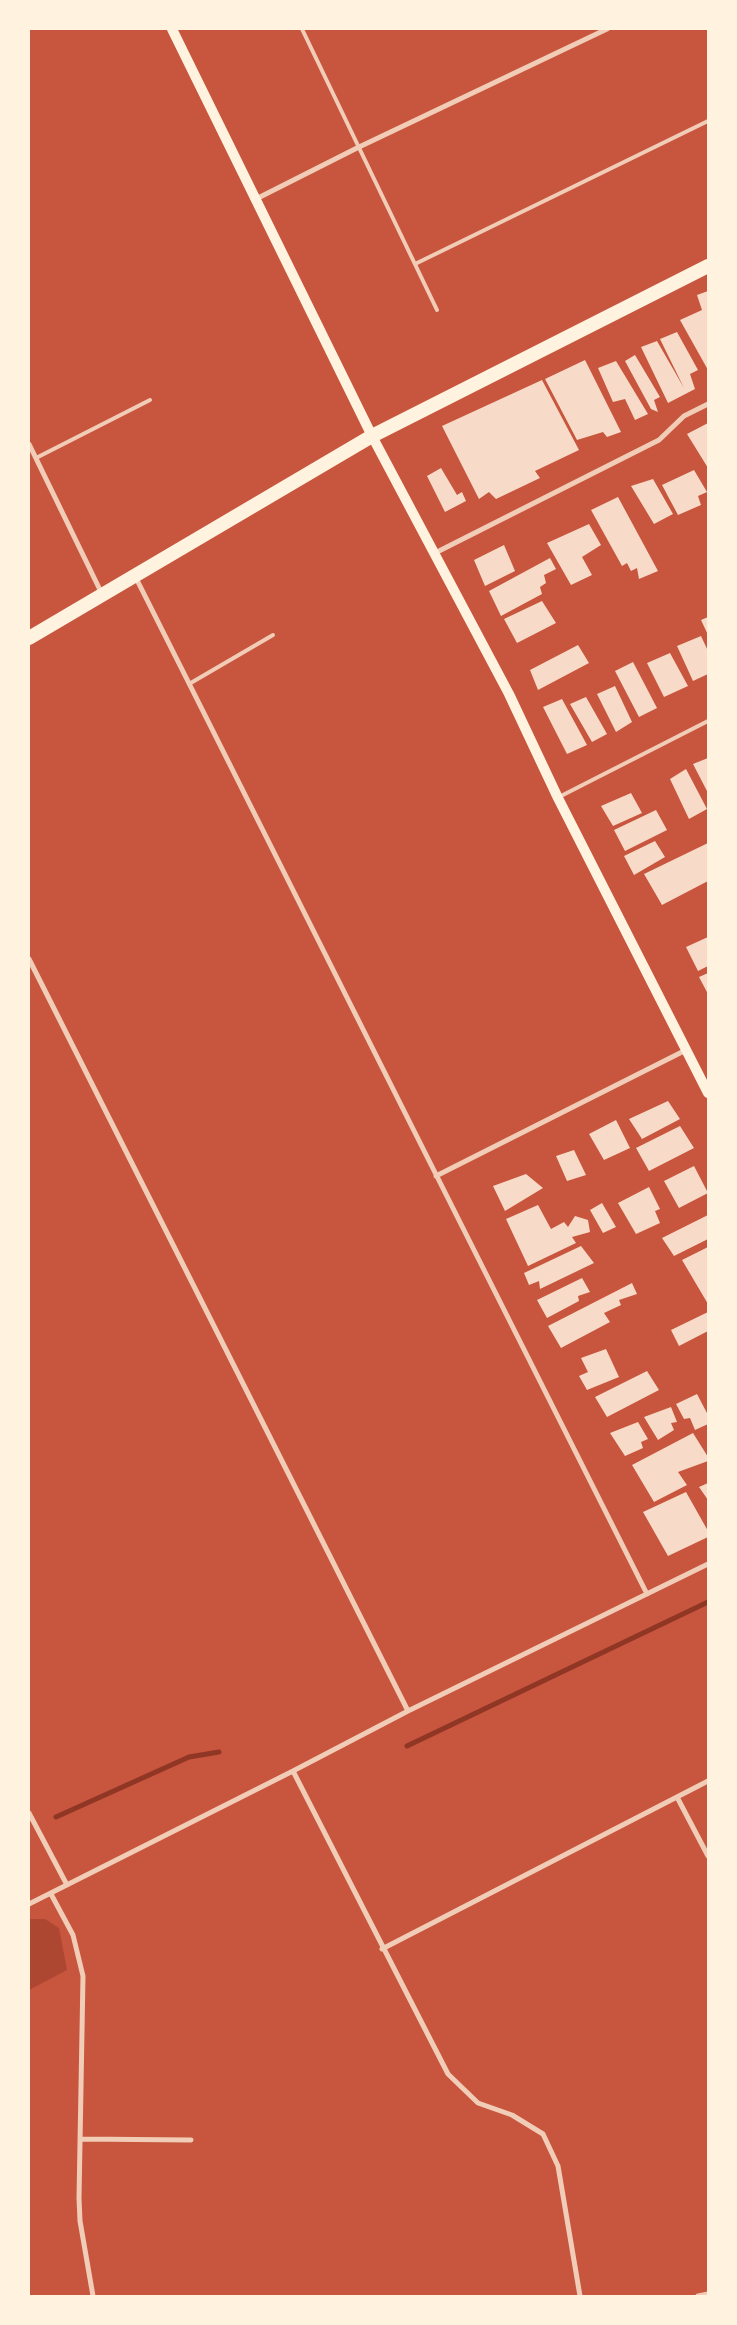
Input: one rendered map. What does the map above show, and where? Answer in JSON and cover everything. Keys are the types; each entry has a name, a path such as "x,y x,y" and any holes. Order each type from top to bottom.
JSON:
{"highway":[{"path":"29,638 372,436 708,266"}],"main road":[{"path":"172,29 372,436 509,694 558,798 708,1094"}],"street":[{"path":"256,199 357,148 607,29"},
{"path":"435,553 659,440 684,416 708,404"},
{"path":"29,444 103,594"},
{"path":"134,576 647,1594"},
{"path":"29,959 408,1711"},
{"path":"436,1176 686,1050"},
{"path":"29,1904 408,1711 708,1564"},
{"path":"293,1771 382,1949 448,2074 478,2103 512,2114 543,2134 558,2166 580,2296"},
{"path":"382,1949 708,1781"},
{"path":"677,1797 708,1856"},
{"path":"29,1813 67,1885"},
{"path":"51,1894 73,1935 83,1976 80,2221 93,2296"},
{"path":"80,2139 191,2140"},
{"path":"698,2296 708,2294"}],"lane":[{"path":"302,29 357,148 437,310"},
{"path":"415,264 708,121"},
{"path":"36,458 150,400"},
{"path":"188,684 273,634"},
{"path":"558,798 708,721"}],"shaded area":[{"path":"29,1919 45,1919 59,1928 67,1970 29,1990"}],"building":[{"path":"708,291 708,370 680,320 702,310 697,295"},
{"path":"677,332 698,370 690,374 695,389 668,403 641,347 657,341 684,388 660,339"},
{"path":"635,355 660,397 654,400 658,412 651,409 625,361"},
{"path":"585,360 621,432 607,437 603,432 577,440 545,379"},
{"path":"616,361 648,414 635,420 625,399 613,402 598,368"},
{"path":"542,380 579,450 535,471 540,478 496,499 489,492 479,499 442,426"},
{"path":"708,423 708,468 687,434"},
{"path":"441,468 457,495 462,492 466,501 445,512 427,476"},
{"path":"694,470 707,492 698,496 701,505 678,515 662,485"},
{"path":"653,479 673,514 654,524 631,486"},
{"path":"618,497 658,571 639,579 637,568 631,571 627,563 622,566 591,510"},
{"path":"589,524 601,545 582,557 592,575 571,585 547,543"},
{"path":"504,545 515,571 485,586 474,560"},
{"path":"550,558 556,569 544,575 546,583 540,587 542,594 501,616 489,591"},
{"path":"542,601 556,623 517,643 504,619"},
{"path":"708,617 708,635 701,620"},
{"path":"701,636 708,651 708,674 693,681 677,646"},
{"path":"578,645 589,663 538,690 530,670"},
{"path":"670,653 688,686 664,697 647,663"},
{"path":"633,662 657,708 639,717 615,671"},
{"path":"615,686 632,722 616,732 597,694"},
{"path":"586,697 607,734 592,742 570,704"},
{"path":"562,699 587,745 567,754 543,707"},
{"path":"708,758 708,793 693,764"},
{"path":"686,769 707,809 689,819 670,779"},
{"path":"631,793 642,813 613,826 601,806"},
{"path":"656,810 667,830 625,851 614,830"},
{"path":"655,841 665,857 634,875 624,856"},
{"path":"708,843 708,881 662,905 644,874"},
{"path":"708,937 708,966 698,971 686,947"},
{"path":"708,973 708,994 699,977"},
{"path":"668,1101 680,1119 642,1139 629,1119"},
{"path":"616,1120 630,1148 604,1160 589,1134"},
{"path":"680,1126 694,1148 649,1171 636,1148"},
{"path":"574,1150 586,1175 567,1181 556,1156"},
{"path":"694,1166 708,1193 679,1208 664,1181"},
{"path":"526,1174 543,1188 505,1211 493,1186"},
{"path":"649,1187 660,1209 655,1211 660,1223 636,1234 618,1203"},
{"path":"602,1203 616,1227 603,1233 590,1210"},
{"path":"538,1205 551,1229 564,1222 568,1227 575,1216 588,1220 590,1232 572,1237 576,1243 528,1266 506,1219"},
{"path":"708,1215 708,1239 674,1256 662,1238"},
{"path":"581,1246 594,1263 540,1289 539,1281 529,1285 524,1273"},
{"path":"708,1247 708,1304 682,1260"},
{"path":"582,1278 590,1292 578,1296 579,1301 547,1318 537,1300"},
{"path":"632,1283 637,1294 619,1300 621,1305 604,1313 610,1322 561,1348 548,1326"},
{"path":"708,1312 708,1331 679,1346 671,1330"},
{"path":"606,1349 619,1377 587,1390 579,1376 588,1372 581,1358"},
{"path":"647,1371 659,1390 607,1417 595,1397"},
{"path":"697,1394 708,1415 708,1424 695,1430 690,1418 684,1419 676,1404"},
{"path":"671,1407 677,1422 671,1423 674,1430 658,1440 644,1417"},
{"path":"638,1422 648,1439 641,1442 643,1448 625,1456 610,1433"},
{"path":"693,1433 708,1457 708,1461 678,1472 687,1485 654,1502 632,1465"},
{"path":"708,1483 708,1500 699,1487"},
{"path":"686,1492 708,1531 708,1537 668,1556 643,1512"}],"waterway":[{"path":"407,1746 708,1602"},
{"path":"56,1817 189,1757 219,1752"}]}
